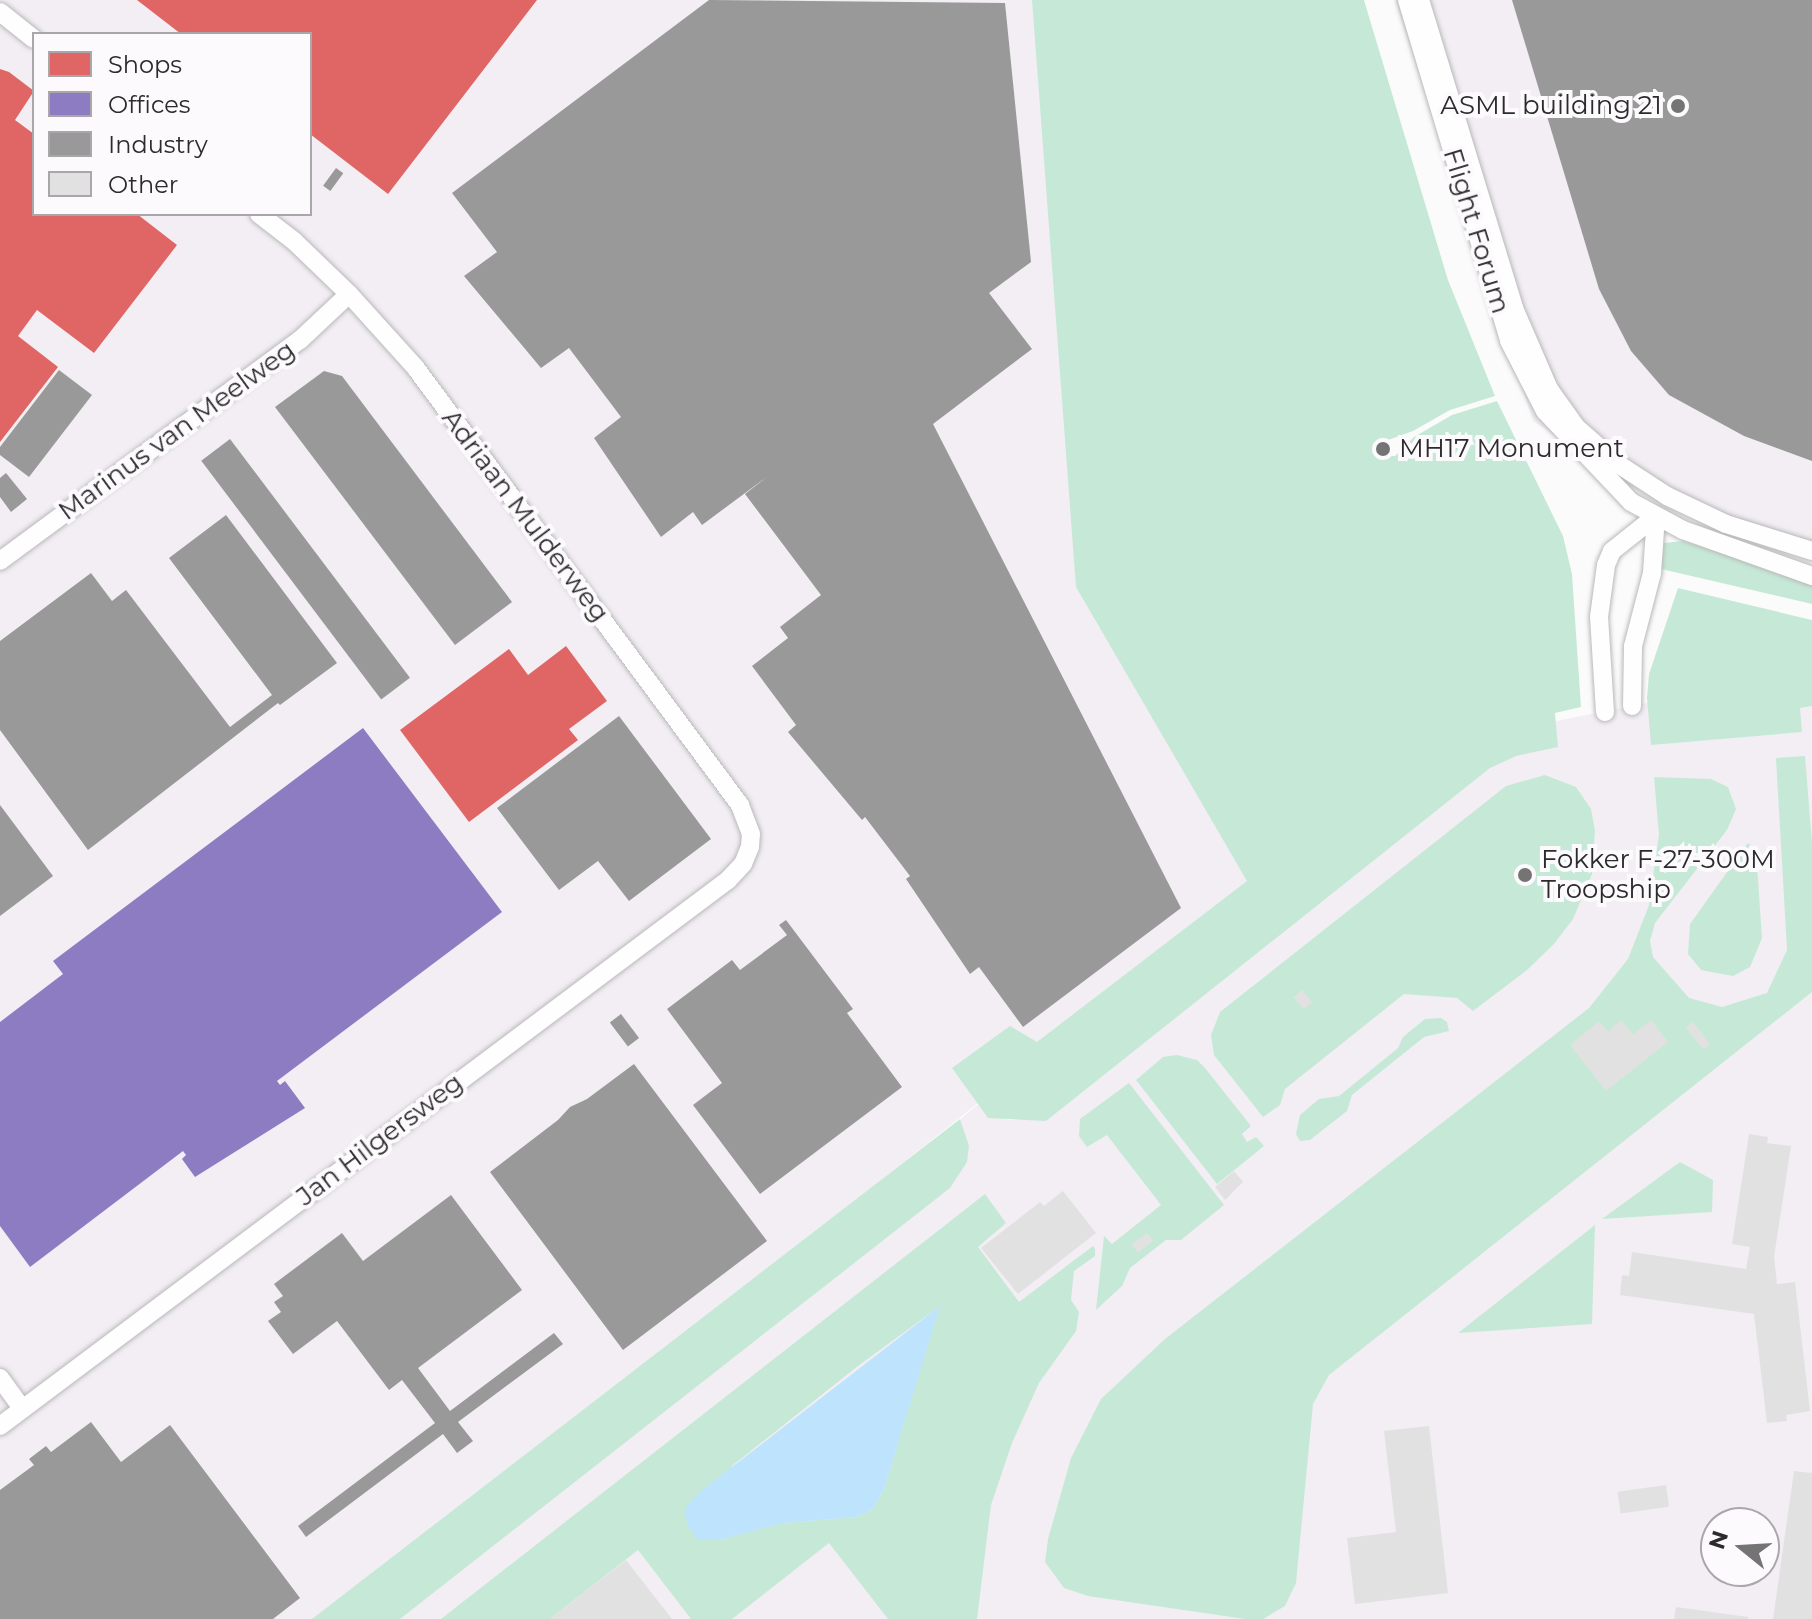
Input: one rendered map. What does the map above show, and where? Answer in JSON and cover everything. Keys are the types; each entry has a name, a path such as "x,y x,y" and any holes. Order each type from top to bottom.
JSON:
{"street":[{"name":"Flight Forum","path":"1407,0 1509,341 1545,411 1631,502 1683,530 1812,576"},
{"name":"Flight Forum","path":"1420,0 1514,308 1549,389 1576,427 1618,464 1667,496 1726,524 1812,551"},
{"path":"0,12 32,37"},
{"name":"Adriaan Mulderweg","path":"262,216 294,241 349,294 415,367 740,805 751,834 750,847"},
{"name":"Marinus van Meelweg","path":"0,561 300,340 349,294"},
{"path":"1545,411 1549,389"},
{"name":"Flight Forum","path":"1545,411 1576,427"},
{"path":"1632,706 1633,646 1652,573 1656,516"},
{"path":"1605,712 1599,617 1606,565 1612,551 1656,516"},
{"name":"Jan Hilgersweg","path":"0,1426 728,880 743,864 750,847"},
{"path":"0,1378 22,1408"}],"shaded area":[{"path":"0,0 1060,0 1265,875 329,1619 0,1619"},
{"path":"1395,0 1812,0 1812,557 1761,548 1644,496 1533,421"},
{"path":"1812,670 1812,1619 387,1619 980,1103 994,1115 1010,1120 1025,1119 1526,727"}],"green space":[{"path":"1032,0 1364,0 1448,280 1495,396 1450,410 1413,431 1380,443 1376,449 1380,455 1395,456 1414,437 1452,415 1497,401 1563,536 1572,574 1581,707 1555,713 1558,747 1516,756 1490,768 1046,1121 988,1118 952,1068 1010,1026 1037,1042 1247,881 1076,587"},
{"path":"1684,541 1812,583 1812,604 1661,569 1664,543"},
{"path":"1678,588 1812,620 1812,706 1800,708 1802,732 1651,745 1647,698 1649,674"},
{"path":"1805,756 1812,843 1812,992 1329,1375 1313,1404 1296,1583 1285,1606 1263,1619 1245,1619 1088,1596 1064,1588 1045,1562 1048,1539 1071,1458 1101,1399 1165,1339 1589,1008 1628,959 1649,905 1659,835 1654,777 1711,779 1728,787 1736,809 1727,830 1655,923 1650,941 1653,957 1689,998 1722,1007 1767,993 1787,950 1776,758"},
{"path":"1545,775 1576,787 1591,809 1595,831 1592,874 1573,919 1554,944 1527,970 1473,1011 1457,998 1404,994 1285,1089 1280,1105 1263,1117 1214,1055 1211,1035 1220,1012 1506,786"},
{"path":"1748,843 1756,851 1762,938 1750,967 1733,976 1701,970 1688,954 1690,924"},
{"path":"1441,1018 1447,1022 1449,1031 1424,1037 1352,1095 1347,1111 1310,1140 1300,1141 1296,1134 1300,1115 1319,1099 1339,1096 1398,1048 1403,1037 1425,1019"},
{"path":"1177,1055 1197,1060 1205,1068 1251,1126 1242,1134 1247,1142 1256,1137 1264,1146 1217,1184 1136,1080 1163,1057"},
{"path":"1129,1083 1224,1205 1181,1240 1166,1240 1130,1268 1122,1286 1096,1310 1104,1236 1112,1244 1161,1205 1107,1135 1087,1147 1079,1136 1080,1119"},
{"path":"960,1119 969,1146 967,1162 950,1188 400,1619 312,1619"},
{"path":"1680,1162 1713,1180 1712,1212 1602,1219"},
{"path":"985,1194 1006,1223 978,1247 1019,1302 1093,1246 1095,1249 1095,1256 1074,1271 1071,1300 1079,1312 1076,1331 1039,1383 1012,1443 991,1505 977,1619 888,1619 829,1543 732,1619 691,1619 638,1550 550,1619 441,1619","holes":["939,1307 884,1489 873,1509 857,1517 782,1523 719,1540 732,1466 858,1366"]},
{"path":"1595,1225 1592,1324 1458,1333"}],"water":[{"path":"940,1306 884,1489 873,1509 857,1517 783,1523 719,1540 698,1539 687,1525 685,1508 701,1491"}],"building: Shops":[{"path":"137,0 537,0 388,194 312,136 312,32 178,32"},
{"path":"0,69 32,89 15,120 32,133 32,216 140,216 177,245 94,353 37,310 18,336 58,367 0,442"},
{"path":"566,646 607,701 569,729 578,740 469,822 400,730 509,649 528,675"}],"building: Offices":[{"path":"363,728 502,912 277,1081 280,1085 285,1081 305,1108 195,1177 182,1159 186,1155 183,1151 30,1267 0,1226 0,1022 63,974 53,961"}],"building: Industry":[{"path":"709,0 1005,3 1031,262 989,293 1032,349 933,424 1181,908 1023,1027 979,967 970,974 906,879 910,876 865,817 862,820 788,732 796,725 752,666 788,638 780,627 821,595 745,494 768,476 702,525 693,512 661,537 594,438 621,417 569,348 541,368 464,276 497,252 452,193"},
{"name":"ASML building 21","path":"1512,0 1812,0 1812,461 1744,436 1669,395 1631,351 1599,289"},
{"path":"336,168 343,173 330,191 323,186"},
{"path":"59,370 92,395 29,477 0,455 0,447"},
{"path":"324,371 342,376 512,602 455,645 275,407"},
{"path":"230,439 410,678 381,699 201,461"},
{"path":"6,473 27,499 11,512 0,497 0,478"},
{"path":"226,515 337,663 280,705 278,703 88,850 0,730 0,641 91,573 112,601 126,590 230,727 272,695 169,558"},
{"path":"619,716 711,839 629,901 598,861 559,890 497,808"},
{"path":"0,805 53,876 0,916"},
{"path":"786,920 853,1009 847,1013 902,1087 760,1194 693,1105 722,1083 667,1009 732,960 740,970 787,935 779,925"},
{"path":"621,1014 639,1038 628,1046 610,1022"},
{"path":"634,1064 767,1241 623,1350 490,1172 558,1120 570,1107 587,1099"},
{"path":"451,1195 522,1290 418,1368 450,1411 554,1333 563,1344 458,1422 473,1441 457,1453 443,1434 306,1537 298,1526 435,1423 402,1380 389,1390 337,1321 293,1354 268,1321 281,1312 274,1302 283,1296 274,1284 342,1233 363,1261"},
{"path":"91,1422 121,1462 170,1425 300,1598 273,1619 0,1619 0,1490 34,1465 29,1459 46,1446 51,1452"}],"building: Other":[{"path":"1302,990 1312,1002 1304,1009 1294,997"},
{"path":"1621,1020 1633,1034 1651,1020 1668,1042 1606,1091 1570,1045 1599,1021 1608,1032"},
{"path":"1693,1022 1710,1044 1703,1050 1686,1028"},
{"path":"1749,1134 1768,1137 1767,1143 1791,1146 1774,1257 1777,1284 1795,1282 1810,1411 1786,1415 1787,1421 1767,1423 1754,1314 1620,1295 1622,1275 1629,1276 1632,1252 1746,1269 1750,1247 1732,1244"},
{"path":"1234,1171 1243,1182 1225,1200 1215,1187"},
{"path":"1063,1191 1096,1233 1018,1294 981,1248 1040,1202 1044,1206"},
{"path":"1147,1233 1153,1241 1138,1252 1132,1244"},
{"path":"1429,1426 1448,1593 1355,1604 1347,1538 1396,1532 1384,1431"},
{"path":"1794,1471 1812,1473 1812,1619 1773,1619 1778,1587 1780,1587"},
{"path":"1666,1485 1669,1507 1621,1514 1617,1492"},
{"path":"626,1560 672,1619 550,1619"},
{"path":"1676,1607 1748,1617 1748,1619 1674,1619"}],"place":[{"name":"ASML building 21","path":"1678,106"},
{"name":"MH17 Monument","path":"1383,449"},
{"name":"Fokker F-27-300M Troopship","path":"1525,875"}]}
